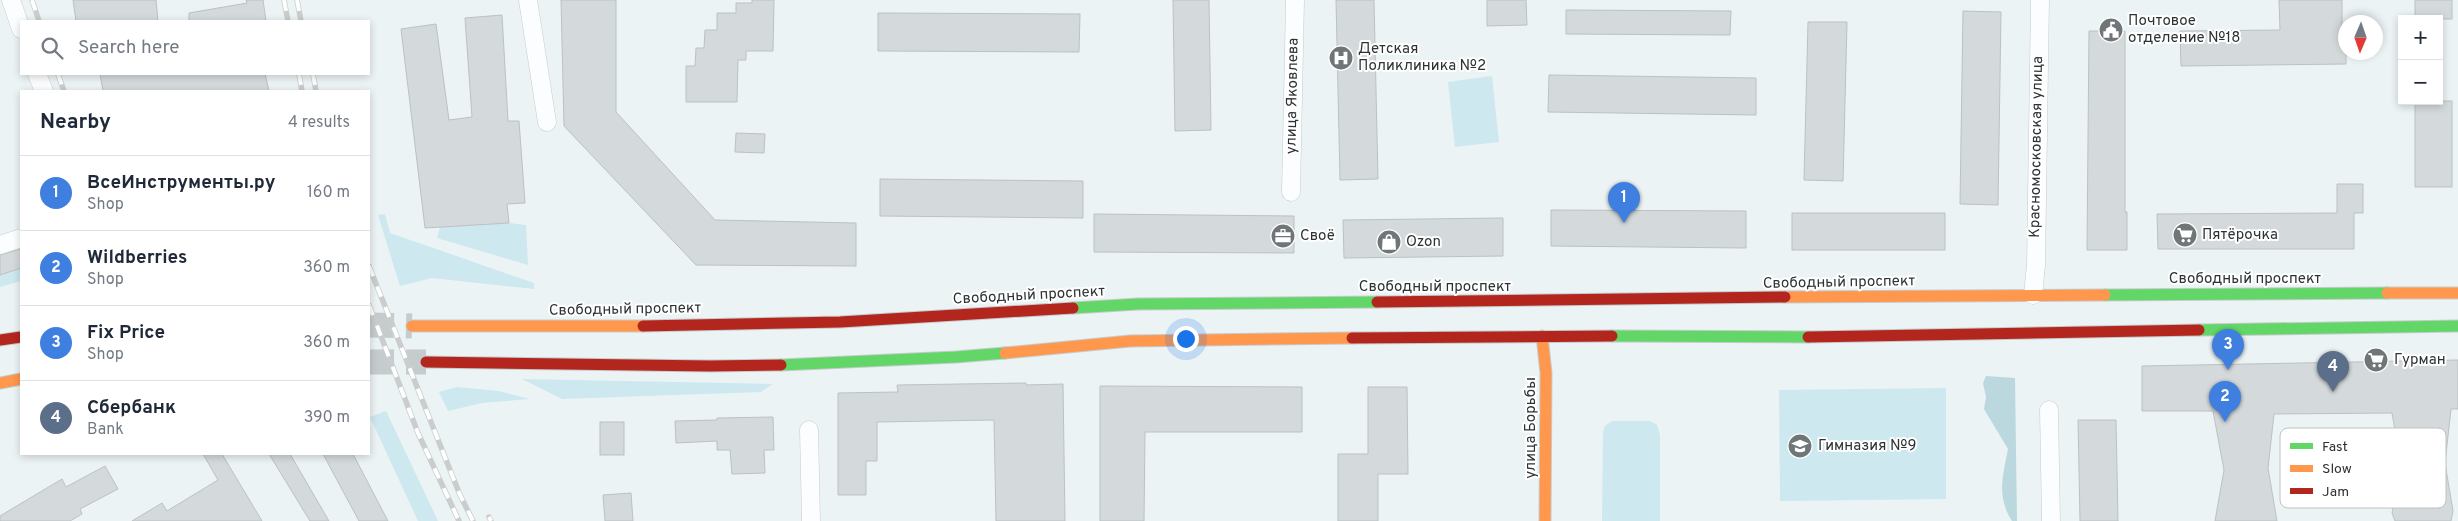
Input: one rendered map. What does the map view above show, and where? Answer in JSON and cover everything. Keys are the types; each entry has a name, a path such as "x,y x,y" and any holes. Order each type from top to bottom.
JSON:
{"main road":[{"name":"Свободный проспект","path":"412,326 582,327 840,322 1138,304 2032,299 2458,293"},
{"path":"426,362 710,366 818,364 956,357 1130,341 1542,336 1810,337 2029,327 2458,326"},
{"name":"улица Борьбы","path":"1542,336 1546,373 1546,521"},
{"path":"0,340 20,337"},
{"path":"0,383 20,379"}],"street":[{"path":"11,0 20,25"},
{"path":"528,0 546,122"},
{"name":"улица Яковлева","path":"1291,192 1295,0"},
{"name":"Красномосковская улица","path":"2032,299 2036,265 2040,0"},
{"path":"38,75 44,90"},
{"path":"0,245 20,238"},
{"path":"2049,410 2050,521"},
{"path":"808,430 811,521"}],"shaded area":[{"path":"1492,76 1499,142 1455,147 1448,82"},
{"path":"385,214 390,233 534,283 534,289 432,278 400,286 378,215"},
{"path":"509,223 526,225 528,265 437,238 440,227"},
{"path":"20,268 20,281 0,287 0,275"},
{"path":"1986,376 2015,378 2017,521 2012,521 2007,512 2002,494 2008,449 1984,409 1986,397 1983,383"},
{"path":"522,379 773,384 761,392 562,399"},
{"path":"457,387 498,391 530,399 482,403 448,411 439,392"},
{"path":"1946,388 1946,499 1780,501 1779,390"},
{"path":"386,411 438,521 418,521 370,417"},
{"path":"1612,421 1650,421 1657,425 1660,435 1660,521 1602,521 1603,432 1605,426"}],"building":[{"path":"73,0 156,0 158,20 76,20"},
{"path":"246,0 263,0 266,20 189,20 189,13 247,3"},
{"path":"561,0 616,0 616,112 715,220 856,223 856,266 696,265 564,126"},
{"path":"752,0 774,0 773,51 746,51 746,60 738,60 737,102 686,102 686,66 695,66 696,48 704,48 705,30 717,30 717,13 736,13 736,3 752,3"},
{"path":"1173,0 1209,0 1211,130 1175,131"},
{"path":"1336,0 1374,0 1378,179 1340,180"},
{"path":"1487,0 1526,0 1527,25 1487,26"},
{"path":"2279,0 2342,0 2342,15 2338,15 2338,60 2346,60 2346,64 2181,66 2180,31 2280,30"},
{"path":"2415,0 2452,0 2452,19 2443,19 2443,15 2415,15"},
{"path":"1566,10 1731,11 1730,35 1566,34"},
{"path":"1963,11 2001,12 1998,205 1960,204"},
{"path":"878,13 1080,14 1079,52 878,51"},
{"path":"502,15 508,121 519,121 525,203 507,204 509,223 425,228 401,29 436,24 449,120 472,117 465,18"},
{"path":"1808,22 1847,22 1843,181 1804,180"},
{"path":"2089,31 2125,31 2125,212 2127,212 2127,250 2087,250"},
{"path":"100,75 265,75 269,90 103,90"},
{"path":"1549,75 1756,78 1756,115 1548,112"},
{"path":"2443,101 2452,101 2452,187 2415,187 2415,105 2443,105"},
{"path":"736,133 765,134 764,153 735,152"},
{"path":"880,179 1083,181 1083,218 880,216"},
{"path":"2337,184 2363,184 2363,213 2354,213 2354,249 2158,249 2157,214 2337,213"},
{"path":"1551,210 1746,211 1746,248 1551,246"},
{"path":"1792,213 1945,213 1945,250 1792,250"},
{"path":"1094,214 1294,216 1294,253 1094,252"},
{"path":"1503,218 1503,256 1344,258 1343,220"},
{"path":"20,249 20,268 0,275 0,255"},
{"path":"2458,360 2458,409 2451,409 2446,454 2446,428 2395,428 2392,413 2274,414 2268,468 2277,521 2215,521 2224,470 2213,411 2142,411 2142,366"},
{"path":"1026,383 1026,385 1063,384 1065,521 996,521 994,420 877,422 877,461 866,461 866,495 838,495 838,393 898,392 897,385"},
{"path":"1100,386 1302,387 1302,432 1145,432 1144,521 1100,521"},
{"path":"1368,387 1407,387 1408,474 1378,474 1378,521 1338,521 1338,454 1368,454"},
{"path":"773,417 774,450 764,450 765,473 732,474 730,450 717,450 717,441 676,443 675,421"},
{"path":"2078,420 2116,420 2118,521 2080,521"},
{"path":"600,422 624,422 624,455 600,455"},
{"path":"204,455 223,455 262,521 132,521 162,503 167,511 218,480"},
{"path":"270,455 291,455 329,521 310,521"},
{"path":"324,455 354,455 388,521 359,521"},
{"path":"105,466 118,489 80,509 82,514 70,521 0,521 0,516 62,479 66,487"},
{"path":"2446,469 2453,511 2451,521 2395,521 2392,513 2393,508 2446,508"},
{"path":"631,493 633,521 605,521 603,495"}],"tunnel":[{"path":"370,325 412,326"},
{"path":"370,362 426,362"}],"railway":[{"path":"32,0 39,20"},
{"path":"284,0 288,20"},
{"path":"297,0 301,20"},
{"path":"58,75 64,90"},
{"path":"299,75 302,90"},
{"path":"313,75 316,90"},
{"path":"370,269 460,495 473,521"},
{"path":"370,308 418,433 459,521"},
{"path":"489,517 491,521"}],"traffic: fast":[{"path":"2105,295 2387,293"},
{"path":"1073,308 1138,304 1377,302"},
{"path":"2199,330 2458,326"},
{"path":"1612,336 1808,337"},
{"path":"781,365 1005,353"}],"traffic: slow":[{"path":"2387,293 2458,293"},
{"path":"1785,297 2105,295"},
{"path":"412,326 643,326"},
{"path":"1542,336 1546,373 1545,521"},
{"path":"1005,353 1130,341 1352,338"},
{"path":"0,383 20,379"}],"traffic: jam":[{"path":"1377,302 1785,297"},
{"path":"643,326 840,322 1073,308"},
{"path":"1808,337 2199,330"},
{"path":"1352,338 1612,336"},
{"path":"0,340 20,337"},
{"path":"426,362 710,366 781,365"}],"place":[{"name":"Почтовое отделение №18","path":"2111,30"},
{"name":"Детская Поликлиника №2","path":"1341,58"},
{"name":"ВсеИнструменты.ру","path":"1624,223"},
{"name":"Пятёрочка","path":"2185,235"},
{"name":"Своё","path":"1283,236"},
{"name":"Ozon","path":"1389,242"},
{"name":"Гурман","path":"2376,360"},
{"name":"Fix Price","path":"2228,370"},
{"name":"Сбербанк","path":"2333,392"},
{"name":"Wildberries","path":"2225,422"},
{"name":"Гимназия №9","path":"1800,446"}]}
